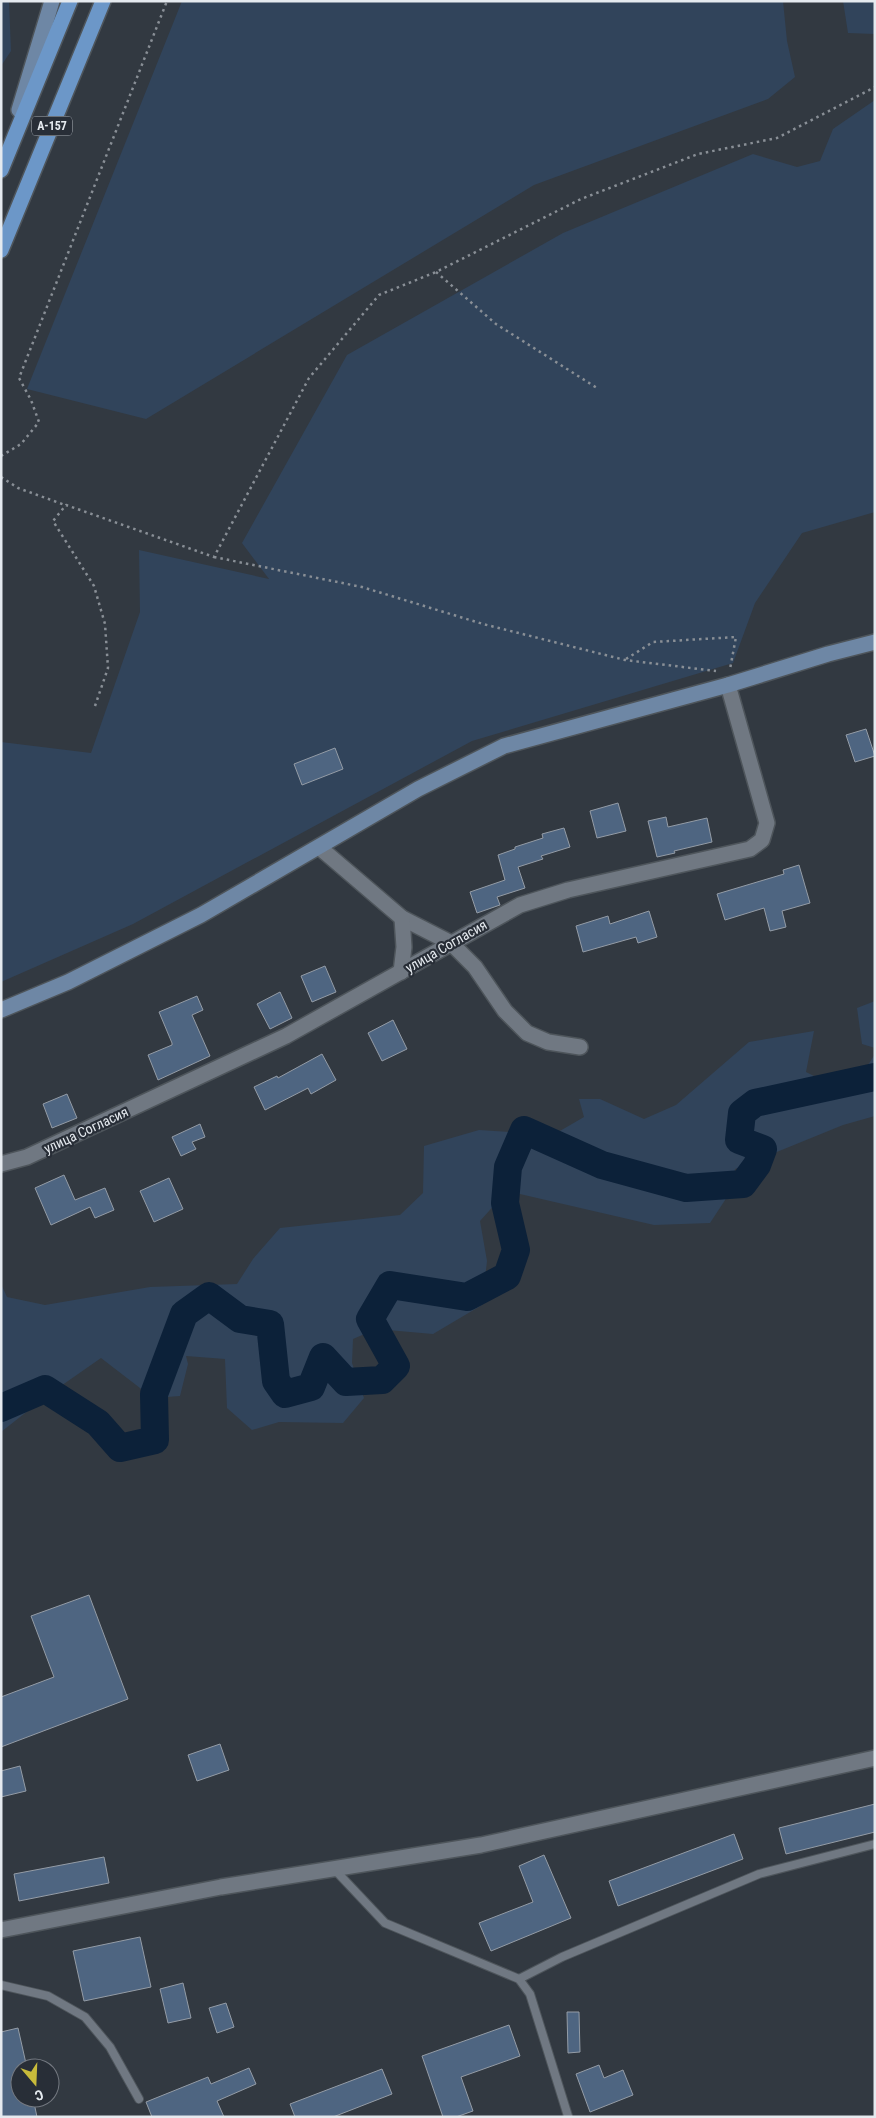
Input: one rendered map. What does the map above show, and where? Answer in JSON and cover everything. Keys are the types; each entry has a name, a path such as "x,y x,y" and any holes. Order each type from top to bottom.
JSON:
{"main road":[{"name":"А-157","path":"2,168 70,1"},
{"name":"А-157","path":"1,250 103,1"}],"street":[{"path":"2,168 52,1"},
{"path":"1,1010 68,982 192,919 418,789 504,746 727,677 875,642"},
{"name":"улица Согласия","path":"1,1164 28,1157 286,1036 520,905 568,890 750,849 762,840 767,823 727,677"},
{"path":"319,847 402,918 451,942 475,967 505,1011 527,1033 548,1042 580,1046"},
{"path":"401,972 404,947 402,918"},
{"path":"1,1930 221,1887 481,1845 875,1758"}],"lane":[{"path":"519,1978 562,1957 759,1874 875,1844"},
{"path":"335,1870 385,1923 519,1978 530,1994 568,2116"},
{"path":"1,1985 48,1996 85,2017 110,2047 139,2099"}],"path":[{"path":"1,456 21,444 38,422 31,400 19,378 167,1"},
{"path":"214,557 309,378 379,295 436,272 581,198 698,154 777,138 875,87"},
{"path":"436,272 496,324 597,388"},
{"path":"1,477 18,488 214,557 362,587 483,624 625,660 727,677 736,638 653,642 625,660"},
{"path":"69,506 66,505 53,521 94,586 105,624 108,668 95,706"}],"shaded area":[{"path":"1,1 9,1 11,51 1,66"},
{"path":"182,1 783,1 787,41 795,77 768,99 534,185 146,419 27,389"},
{"path":"843,1 875,1 875,34 848,33"},
{"path":"875,100 875,512 802,533 755,603 733,663 472,741 133,924 1,982 1,742 91,753 140,612 139,550 269,579 242,543 347,355 563,233 753,154 797,167 820,161 833,129"},
{"path":"875,1001 875,1048 862,1044 857,1008"},
{"path":"814,1031 806,1072 826,1082 858,1081 875,1054 875,1116 843,1125 735,1169 731,1191 710,1223 654,1225 507,1191 480,1221 487,1261 482,1305 433,1334 376,1329 353,1339 352,1363 364,1398 343,1423 279,1422 252,1430 227,1408 225,1359 186,1356 188,1364 180,1396 153,1398 101,1358 48,1395 1,1432 1,1284 7,1297 45,1305 150,1287 237,1284 253,1259 280,1228 400,1215 423,1193 424,1146 479,1130 553,1135 584,1117 579,1099 600,1099 644,1119 676,1105 749,1042"}],"building":[{"path":"866,729 875,756 855,762 846,735"},
{"path":"335,748 343,769 302,785 294,764"},
{"path":"618,803 626,831 597,838 590,811"},
{"path":"666,817 668,827 707,818 712,842 657,857 648,821"},
{"path":"564,828 570,847 541,856 543,859 518,867 525,888 497,897 500,905 477,913 470,892 505,880 498,855 543,838 542,834"},
{"path":"799,865 810,903 782,911 786,927 770,931 764,908 725,920 717,894 784,874 783,870"},
{"path":"649,911 657,937 638,943 636,937 583,952 576,926 608,916 610,924"},
{"path":"325,966 336,992 312,1002 301,976"},
{"path":"280,992 292,1018 270,1029 257,1004"},
{"path":"197,996 203,1010 192,1015 210,1056 158,1080 148,1055 172,1045 159,1012"},
{"path":"393,1020 407,1049 382,1061 368,1033"},
{"path":"322,1054 336,1080 311,1094 308,1088 265,1110 254,1087 277,1076 278,1078"},
{"path":"67,1094 77,1118 52,1128 43,1104"},
{"path":"200,1124 205,1137 192,1142 196,1149 181,1156 172,1137"},
{"path":"64,1175 75,1200 105,1188 114,1210 95,1218 90,1207 51,1225 35,1188"},
{"path":"169,1178 183,1209 154,1222 140,1191"},
{"path":"89,1595 128,1699 1,1747 1,1697 54,1677 31,1616"},
{"path":"220,1744 229,1770 197,1781 188,1755"},
{"path":"20,1766 26,1791 1,1797 1,1771"},
{"path":"875,1804 875,1832 786,1854 779,1828"},
{"path":"734,1834 743,1859 618,1906 609,1881"},
{"path":"544,1855 571,1918 491,1951 479,1923 533,1902 519,1866"},
{"path":"104,1857 109,1883 19,1901 14,1874"},
{"path":"140,1937 151,1987 84,2001 73,1951"},
{"path":"183,1983 191,2018 168,2023 160,1989"},
{"path":"226,2003 234,2027 217,2033 209,2008"},
{"path":"567,2012 579,2012 580,2052 568,2053"},
{"path":"509,2025 520,2056 461,2077 473,2111 456,2117 443,2117 422,2056"},
{"path":"18,2028 25,2058 10,2058 10,2108 35,2108 37,2117 1,2117 1,2032"},
{"path":"599,2065 604,2078 623,2070 633,2095 590,2112 576,2074"},
{"path":"249,2068 256,2084 217,2101 224,2117 152,2117 146,2102 208,2077 211,2084"},
{"path":"382,2069 392,2094 333,2117 295,2117 290,2104"}],"waterway":[{"path":"1,1408 45,1389 98,1423 120,1448 155,1440 154,1394 184,1314 209,1296 240,1319 270,1324 276,1381 285,1394 311,1387 323,1357 346,1382 382,1380 396,1366 370,1319 390,1285 467,1297 507,1276 516,1250 505,1203 508,1167 524,1130 602,1165 686,1188 743,1184 757,1165 763,1149 739,1140 742,1113 755,1103 875,1077"}]}
